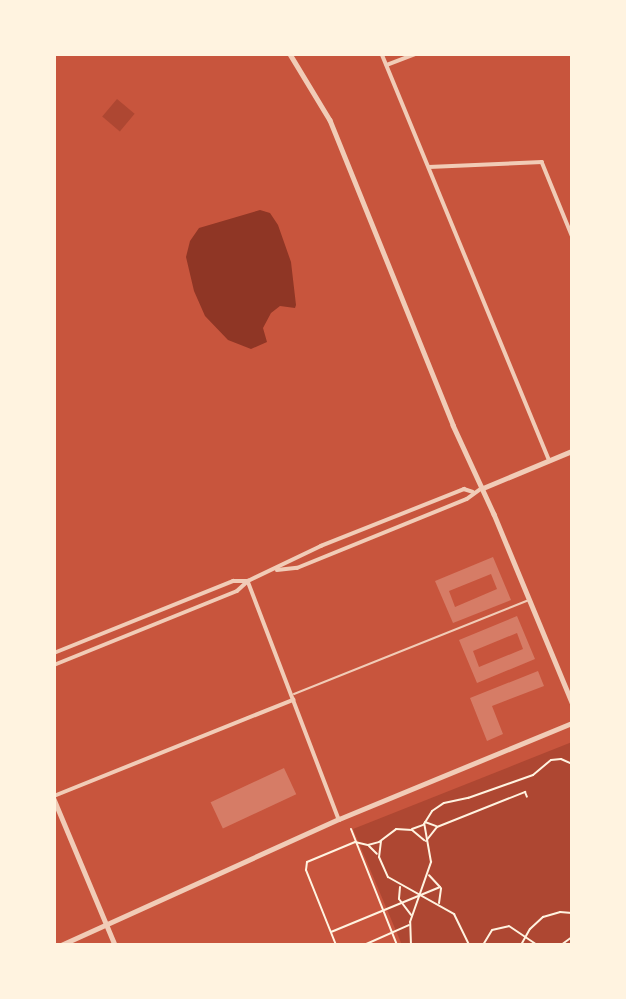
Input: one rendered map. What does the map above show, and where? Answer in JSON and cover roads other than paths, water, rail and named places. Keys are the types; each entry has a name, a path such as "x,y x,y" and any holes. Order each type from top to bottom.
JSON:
{"street":[{"path":"290,54 329,118 453,425 483,488 572,702"},
{"path":"382,54 549,460"},
{"path":"387,65 416,54"},
{"path":"429,167 542,162 572,235"},
{"path":"275,570 297,568 467,499 473,492 572,451"},
{"path":"54,665 237,591 248,581 275,570 293,558 464,489 473,492"},
{"path":"54,653 233,581 248,581"},
{"path":"248,581 339,819"},
{"path":"115,945 54,797 293,697"},
{"path":"61,945 339,819 572,723"}],"lane":[{"path":"293,697 530,600"}]}
